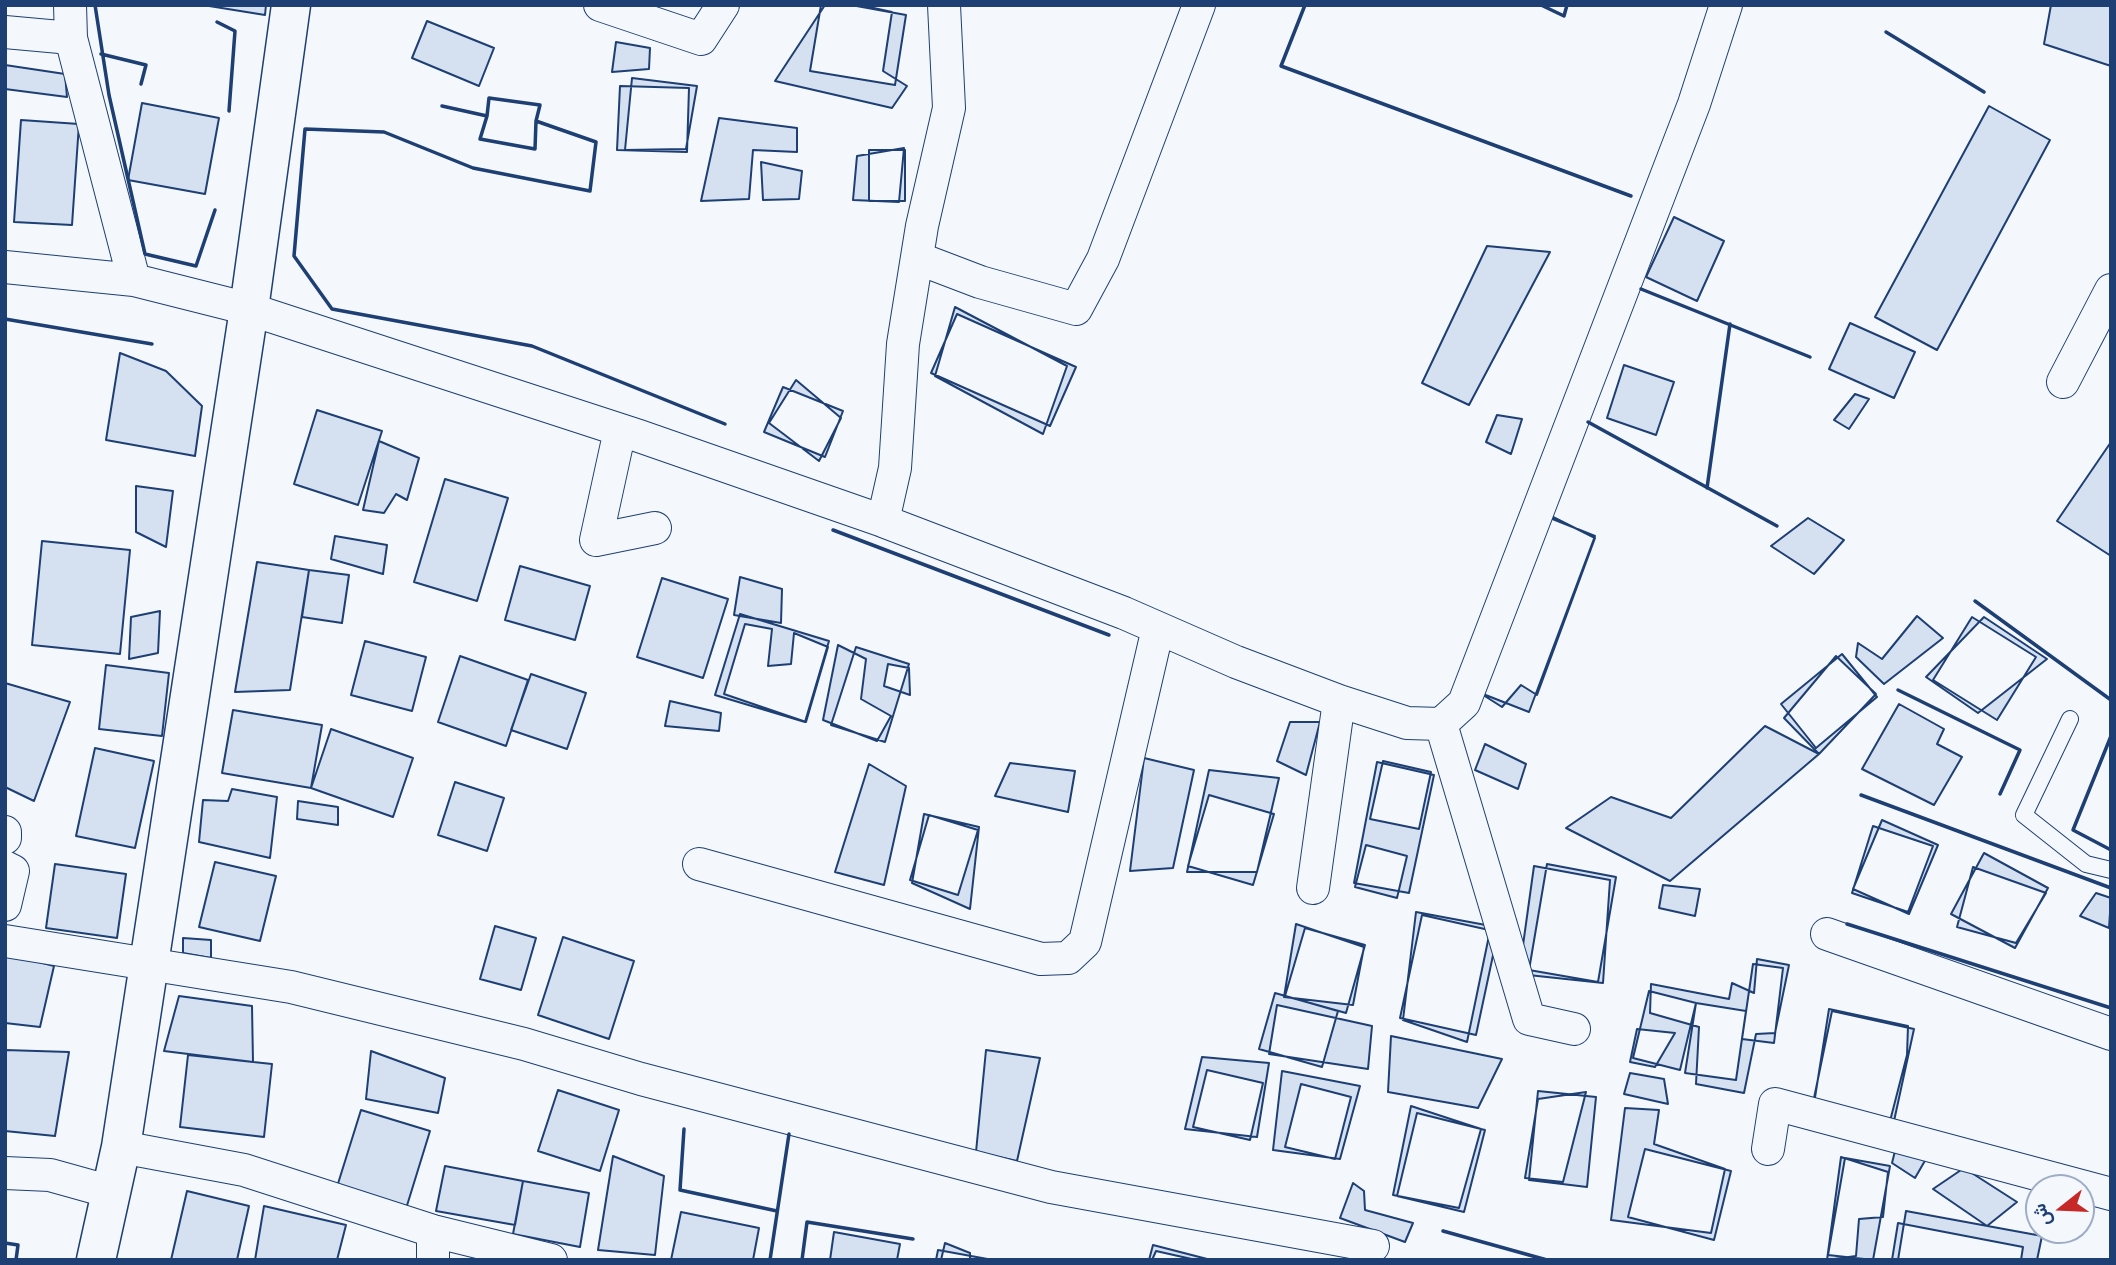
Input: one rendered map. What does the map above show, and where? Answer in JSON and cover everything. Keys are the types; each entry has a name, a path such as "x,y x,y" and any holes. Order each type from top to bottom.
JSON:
{"main road":[{"path":"96,1260 121,1147 250,309 290,5"}],"street":[{"path":"70,5 71,38 134,279"},
{"path":"600,5 701,39 723,5"},
{"path":"883,521 895,468 903,344 917,258 949,108 944,5"},
{"path":"917,258 980,282 1076,309 1103,259 1199,5"},
{"path":"5,267 134,279 250,309 620,430 883,521 1339,701 1407,723 1441,724 1464,704 1694,104 1726,5"},
{"path":"5,32 71,38"},
{"path":"2063,382 2111,290"},
{"path":"620,430 596,540 655,528"},
{"path":"699,864 1041,959 1068,958 1085,942 1158,628"},
{"path":"1313,888 1339,701"},
{"path":"1441,724 1529,1020 1574,1029"},
{"path":"5,832 5,838"},
{"path":"5,867 13,871 5,905"},
{"path":"1827,934 2111,1034"},
{"path":"5,940 148,966 291,987 524,1044 641,1079 1051,1187 1373,1246"},
{"path":"1769,1149 1775,1104 2111,1194"},
{"path":"121,1147 244,1170 433,1245 551,1260"},
{"path":"5,1173 50,1175 110,1192"}],"lane":[{"path":"2070,719 2024,815 2087,864 2111,870"}],"building":[{"path":"203,5 266,5 265,15"},
{"path":"821,5 851,5 906,15 895,85 810,71"},
{"path":"825,5 860,5 892,12 883,71 907,86 892,108 775,81"},
{"path":"2051,5 2111,5 2111,66 2044,44"},
{"path":"427,21 494,48 479,86 412,58"},
{"path":"616,42 650,48 649,69 612,72"},
{"path":"5,65 65,74 67,97 5,89"},
{"path":"632,78 697,86 686,149 625,150"},
{"path":"620,86 689,88 687,152 617,150"},
{"path":"142,103 219,118 205,194 128,180"},
{"path":"1989,106 2050,140 1937,350 1875,317"},
{"path":"719,118 797,128 797,152 753,150 749,199 701,201"},
{"path":"21,120 79,124 72,225 14,222"},
{"path":"904,148 899,202 853,200 857,156"},
{"path":"869,150 905,150 905,201 869,201"},
{"path":"761,162 802,171 799,199 763,200"},
{"path":"1674,217 1724,241 1697,301 1646,277"},
{"path":"1487,246 1550,252 1469,405 1422,383"},
{"path":"955,307 1067,366 1043,434 935,376"},
{"path":"957,314 1076,367 1050,426 931,373"},
{"path":"1850,323 1915,352 1894,398 1829,369"},
{"path":"120,353 166,371 202,406 195,456 106,440"},
{"path":"1624,365 1674,382 1656,435 1607,418"},
{"path":"796,380 841,418 819,461 769,423"},
{"path":"783,387 843,411 825,457 764,432"},
{"path":"1855,394 1869,399 1849,429 1834,420"},
{"path":"317,410 382,431 358,505 294,484"},
{"path":"1497,415 1522,419 1511,454 1486,442"},
{"path":"379,441 419,458 407,500 396,494 384,513 363,510"},
{"path":"2111,442 2111,556 2057,521"},
{"path":"445,479 508,498 477,601 414,582"},
{"path":"136,486 173,491 166,547 136,532"},
{"path":"1551,516 1595,538 1537,695 1521,685 1502,707 1480,693"},
{"path":"1550,518 1595,536 1529,712 1483,694"},
{"path":"1808,518 1844,540 1814,574 1771,546"},
{"path":"335,536 387,545 383,574 331,559"},
{"path":"42,541 130,550 120,654 32,645"},
{"path":"257,562 309,570 290,690 235,692"},
{"path":"520,566 590,586 575,640 505,620"},
{"path":"309,570 349,575 342,623 302,617"},
{"path":"740,577 782,589 781,623 734,615"},
{"path":"662,578 728,599 703,678 637,657"},
{"path":"160,611 158,653 129,659 131,617"},
{"path":"740,614 829,641 805,722 715,695"},
{"path":"1917,616 1943,638 1884,684 1856,657 1858,643 1882,659"},
{"path":"1972,617 2036,657 1997,720 1933,680"},
{"path":"1984,617 2047,659 1978,713 1926,677"},
{"path":"745,624 772,629 768,666 791,664 794,633 828,647 806,722 724,694"},
{"path":"365,641 426,657 412,711 351,695"},
{"path":"838,645 866,659 861,699 891,716 877,741 823,720"},
{"path":"856,647 909,664 885,742 831,725"},
{"path":"1842,654 1877,697 1816,748 1781,704"},
{"path":"460,656 528,680 506,746 438,722"},
{"path":"1836,656 1876,694 1819,754 1784,718"},
{"path":"888,664 909,668 910,695 884,686"},
{"path":"106,665 169,673 162,736 99,729"},
{"path":"531,674 586,693 567,749 511,730"},
{"path":"5,683 70,702 34,801 5,787"},
{"path":"670,701 721,713 719,731 665,726"},
{"path":"1899,704 1944,729 1937,744 1962,757 1934,805 1862,769"},
{"path":"233,710 322,725 311,788 222,773"},
{"path":"1290,722 1320,722 1306,775 1277,761"},
{"path":"1765,726 1819,754 1670,881 1566,828 1611,797 1671,818"},
{"path":"331,729 413,758 393,817 311,788"},
{"path":"1485,744 1526,764 1518,789 1475,770"},
{"path":"95,748 154,761 135,848 76,836"},
{"path":"1144,758 1194,770 1173,868 1130,871"},
{"path":"1383,761 1431,772 1419,829 1370,819"},
{"path":"1377,762 1434,775 1409,893 1354,883"},
{"path":"1010,763 1075,771 1068,812 995,796"},
{"path":"869,764 906,786 884,885 835,872"},
{"path":"1209,770 1279,778 1257,872 1187,872"},
{"path":"455,782 504,798 487,851 438,835"},
{"path":"232,789 277,797 270,858 199,842 203,800 228,801"},
{"path":"1209,795 1274,814 1253,885 1188,866"},
{"path":"298,801 338,807 338,825 297,819"},
{"path":"924,814 979,827 970,909 912,883"},
{"path":"929,815 978,830 958,895 910,880"},
{"path":"1882,820 1938,845 1909,914 1853,889"},
{"path":"1873,826 1933,846 1908,912 1852,893"},
{"path":"1366,845 1407,856 1397,898 1355,887"},
{"path":"1984,853 2048,888 2015,948 1951,914"},
{"path":"215,862 276,876 260,941 199,927"},
{"path":"55,864 126,874 117,938 46,928"},
{"path":"1547,864 1616,877 1598,982 1529,970"},
{"path":"1534,866 1610,880 1603,983 1519,974"},
{"path":"1973,867 2046,893 2016,943 1957,927"},
{"path":"1663,885 1700,889 1695,916 1659,908"},
{"path":"2096,893 2111,898 2109,928 2080,916"},
{"path":"1416,912 1491,926 1467,1042 1403,1020"},
{"path":"1422,915 1498,932 1476,1035 1400,1018"},
{"path":"1296,924 1364,947 1353,1005 1284,997"},
{"path":"495,926 536,938 521,990 480,979"},
{"path":"1305,928 1365,945 1346,1013 1285,996"},
{"path":"563,937 634,961 609,1039 538,1015"},
{"path":"183,938 211,940 211,958 183,953"},
{"path":"5,953 54,966 40,1027 5,1023"},
{"path":"1757,959 1789,965 1775,1033 1756,1034 1744,1093 1696,1084 1699,1027 1650,1013 1651,984 1729,999 1732,983 1754,993"},
{"path":"1753,964 1783,968 1774,1043 1742,1039"},
{"path":"1649,991 1696,1003 1680,1070 1633,1058"},
{"path":"1275,993 1338,1011 1322,1067 1259,1049"},
{"path":"179,996 252,1006 253,1062 164,1051"},
{"path":"1696,1003 1746,1011 1736,1080 1685,1073"},
{"path":"1277,1005 1372,1026 1368,1069 1269,1054"},
{"path":"1829,1009 1908,1026 1907,1055 1889,1125 1813,1110"},
{"path":"1832,1011 1914,1029 1894,1121 1813,1103"},
{"path":"1637,1029 1675,1033 1655,1067 1630,1062"},
{"path":"1391,1036 1502,1059 1478,1108 1388,1092"},
{"path":"5,1050 69,1052 55,1136 5,1131"},
{"path":"986,1050 1040,1058 1017,1161 976,1152"},
{"path":"371,1051 445,1078 438,1113 366,1099"},
{"path":"188,1055 272,1064 264,1137 180,1127"},
{"path":"1202,1057 1269,1063 1257,1137 1185,1129"},
{"path":"1207,1070 1263,1083 1250,1140 1193,1127"},
{"path":"1282,1071 1360,1086 1340,1159 1273,1150"},
{"path":"1630,1073 1664,1079 1668,1104 1624,1094"},
{"path":"1301,1084 1351,1097 1335,1159 1285,1147"},
{"path":"558,1090 619,1110 600,1171 538,1151"},
{"path":"1538,1091 1596,1097 1587,1187 1529,1180"},
{"path":"1586,1092 1563,1182 1525,1178 1538,1099"},
{"path":"1411,1106 1481,1129 1459,1208 1393,1195"},
{"path":"1625,1108 1659,1110 1654,1144 1725,1169 1711,1233 1611,1220"},
{"path":"361,1110 430,1131 405,1212 336,1190"},
{"path":"1417,1113 1485,1130 1464,1212 1397,1196"},
{"path":"1645,1149 1731,1171 1714,1240 1628,1217"},
{"path":"1895,1151 1930,1152 1915,1178 1892,1163"},
{"path":"613,1156 664,1176 655,1255 598,1250"},
{"path":"1841,1157 1888,1172 1883,1217 1859,1219 1856,1256 1827,1260"},
{"path":"1845,1158 1890,1166 1873,1260 1828,1255"},
{"path":"445,1166 523,1181 515,1225 436,1211"},
{"path":"1964,1168 2017,1202 1987,1226 1933,1189"},
{"path":"523,1181 589,1193 580,1247 513,1234"},
{"path":"1353,1183 1364,1191 1365,1210 1413,1223 1405,1242 1340,1218"},
{"path":"187,1191 249,1206 237,1260 171,1260"},
{"path":"264,1206 346,1225 337,1260 255,1260"},
{"path":"1906,1211 2025,1233 2025,1244 2040,1244 2037,1260 1898,1260"},
{"path":"681,1212 759,1228 753,1260 671,1260"},
{"path":"1898,1223 2023,1247 2021,1260 1892,1260"},
{"path":"834,1232 900,1244 897,1260 830,1260"},
{"path":"945,1243 970,1253 970,1260 941,1260"},
{"path":"1153,1245 1211,1260 1149,1260"},
{"path":"938,1250 993,1260 936,1260"},
{"path":"1156,1251 1196,1260 1152,1260"}],"wall":[{"path":"95,5 109,95 145,254 196,266 215,210"},
{"path":"1305,5 1281,66 1631,196"},
{"path":"1541,5 1564,16 1567,5"},
{"path":"217,22 235,31 229,111"},
{"path":"1886,32 1984,92"},
{"path":"101,54 146,65 141,84"},
{"path":"442,106 487,116 489,98 540,105 536,121 596,142 590,191 473,168 384,132 305,129 294,256 332,309 532,346 725,424"},
{"path":"487,116 480,139 535,149 536,121"},
{"path":"1641,289 1810,357"},
{"path":"5,319 152,344"},
{"path":"1707,488 1730,324"},
{"path":"1588,422 1777,526"},
{"path":"833,530 1109,635"},
{"path":"1975,601 2111,700"},
{"path":"1898,690 2020,750 2000,794"},
{"path":"2111,736 2073,830 2111,850"},
{"path":"1861,795 2111,888"},
{"path":"1847,924 2111,1008"},
{"path":"684,1129 680,1190 777,1211"},
{"path":"770,1260 789,1134"},
{"path":"802,1260 807,1222 913,1239"},
{"path":"1443,1231 1547,1260"},
{"path":"5,1243 18,1245 16,1260"}]}
